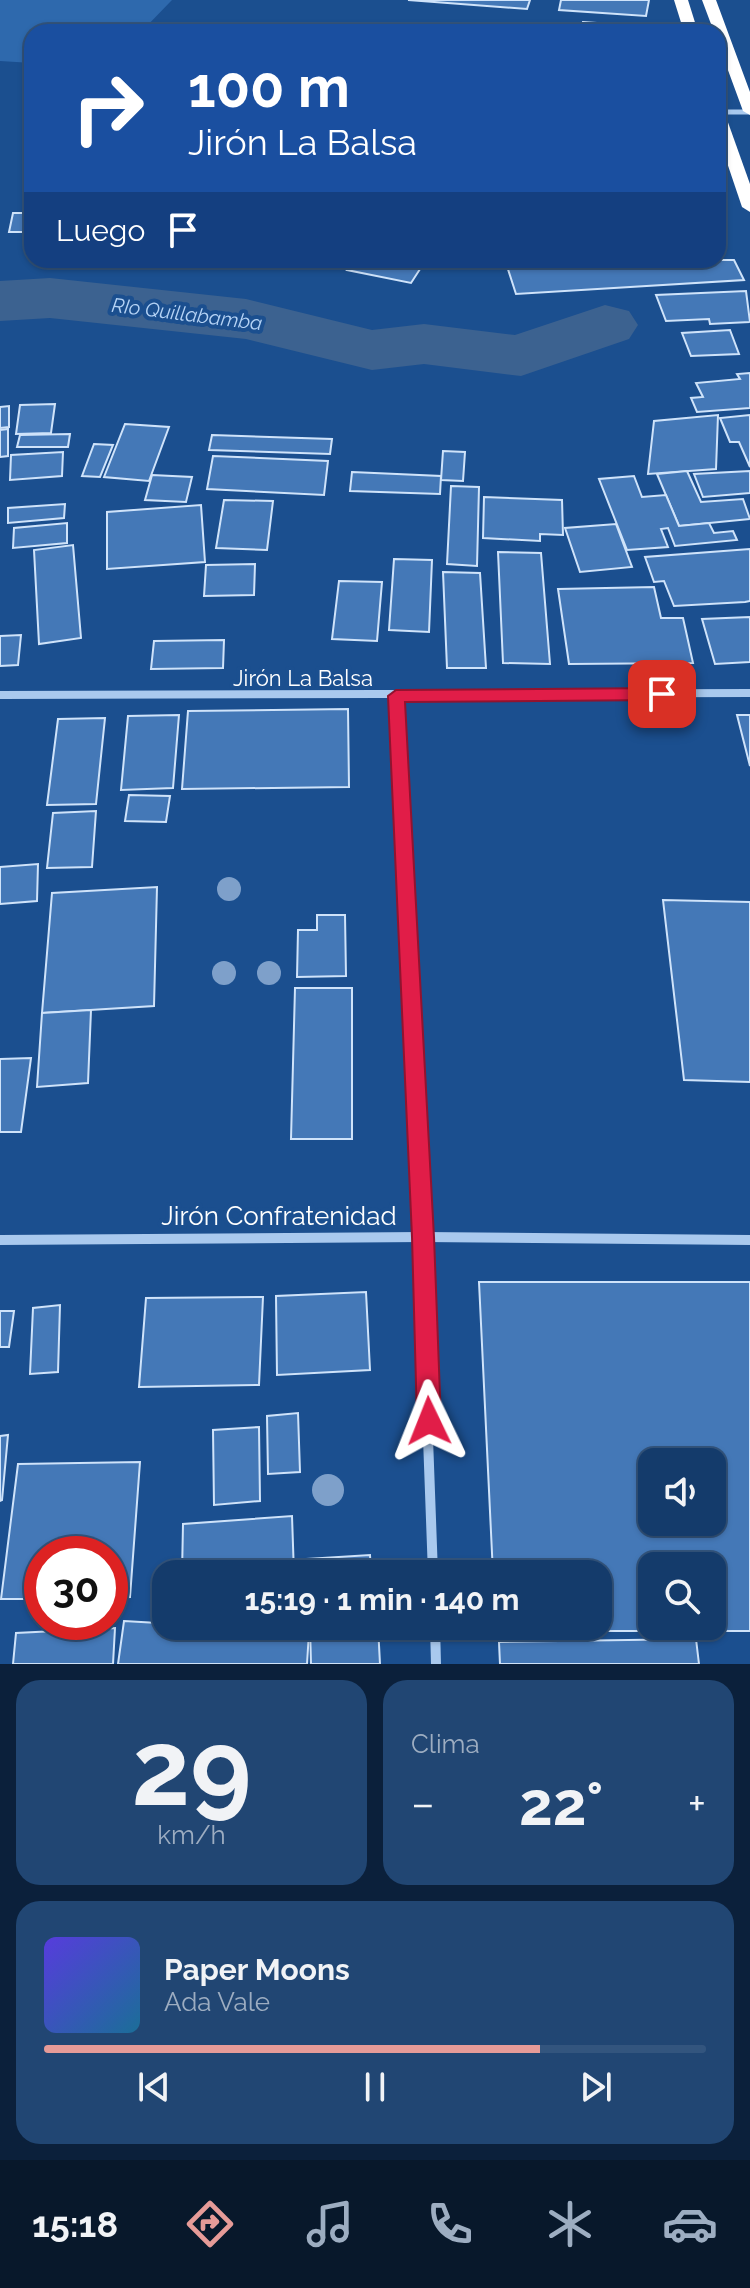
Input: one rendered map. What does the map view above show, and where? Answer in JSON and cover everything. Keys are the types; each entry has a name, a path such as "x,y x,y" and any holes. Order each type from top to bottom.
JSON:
{"highway":[{"path":"681,0 688,24"},
{"path":"709,0 718,24"},
{"path":"726,46 750,112"},
{"path":"726,136 750,207"}],"street":[{"path":"726,113 750,112"},
{"name":"Jirón La Balsa","path":"0,695 750,693"},
{"path":"396,696 423,1237 433,1560"},
{"name":"Jirón Confratenidad","path":"0,1240 423,1237 750,1240"},
{"path":"435,1640 436,1664"}],"shaded area":[{"path":"0,0 172,0 149,24 24,24 24,62 0,61"}],"building":[{"path":"408,0 530,0 527,9"},
{"path":"561,0 649,0 646,16 559,10"},
{"path":"13,213 24,213 24,232 9,232"},
{"path":"726,260 734,260 744,280 516,294 508,268 726,268"},
{"path":"348,268 421,268 411,283 347,270"},
{"path":"746,291 750,322 710,324 709,319 666,321 656,295"},
{"path":"730,330 739,354 691,356 682,333"},
{"path":"750,373 750,408 697,412 691,398 703,397 696,383 740,379 737,374"},
{"path":"55,404 51,433 16,434 20,405"},
{"path":"9,406 9,427 0,428 0,407"},
{"path":"718,415 716,469 648,474 654,421"},
{"path":"750,415 750,467 739,442 730,442 720,418"},
{"path":"125,424 169,427 149,481 104,477"},
{"path":"8,429 8,456 0,457 0,430"},
{"path":"70,434 68,447 17,447 20,435"},
{"path":"212,435 332,439 330,454 209,450"},
{"path":"94,444 113,445 100,477 82,476"},
{"path":"443,451 465,452 463,481 441,480"},
{"path":"63,452 62,476 10,480 11,455"},
{"path":"213,456 328,461 324,495 207,489"},
{"path":"687,471 701,502 743,499 750,519 679,526 657,474"},
{"path":"750,471 750,493 703,497 694,474"},
{"path":"352,472 441,476 440,494 350,491"},
{"path":"152,475 192,477 186,502 145,500"},
{"path":"634,476 642,497 666,495 679,526 709,523 714,533 733,531 737,540 675,546 668,528 661,529 668,547 627,550 599,479"},
{"path":"451,486 479,487 477,566 447,564"},
{"path":"484,497 562,500 563,535 540,534 540,541 483,538"},
{"path":"224,500 273,501 267,550 216,548"},
{"path":"65,504 64,518 8,523 8,508"},
{"path":"201,505 205,562 107,569 107,512"},
{"path":"67,523 67,543 13,548 14,528"},
{"path":"616,524 632,567 580,572 565,528"},
{"path":"73,545 81,638 39,644 34,550"},
{"path":"750,549 750,601 745,602 674,606 664,581 654,582 645,557"},
{"path":"498,552 541,553 550,664 503,663"},
{"path":"394,559 432,560 429,632 389,630"},
{"path":"255,564 254,595 204,596 206,565"},
{"path":"443,572 480,573 486,668 447,668"},
{"path":"339,581 382,582 377,641 332,639"},
{"path":"654,587 661,618 683,618 693,663 569,664 558,589"},
{"path":"750,617 750,662 715,664 702,619"},
{"path":"21,635 18,665 0,666 0,636"},
{"path":"224,640 223,668 151,669 154,641"},
{"path":"348,709 349,787 182,789 188,711"},
{"path":"179,715 173,788 121,790 128,716"},
{"path":"737,715 750,715 750,766"},
{"path":"105,718 96,804 47,805 58,719"},
{"path":"129,795 170,796 166,822 125,821"},
{"path":"96,811 92,867 47,868 53,813"},
{"path":"38,864 37,901 0,904 0,867"},
{"path":"157,887 154,1006 42,1013 52,893"},
{"path":"663,900 750,902 750,1082 684,1080"},
{"path":"317,915 345,915 346,976 297,977 298,930 317,930"},
{"path":"295,988 352,988 352,1139 291,1139"},
{"path":"91,1010 88,1083 37,1087 42,1013"},
{"path":"31,1058 21,1132 0,1132 0,1059"},
{"path":"479,1282 750,1282 750,1631 726,1631 726,1552 638,1552 638,1631 612,1631 612,1560 492,1560"},
{"path":"366,1292 370,1370 277,1375 276,1296"},
{"path":"263,1297 259,1385 139,1387 146,1298"},
{"path":"60,1305 58,1372 30,1374 33,1308"},
{"path":"0,1311 14,1311 9,1347 0,1347"},
{"path":"298,1413 300,1472 268,1474 267,1416"},
{"path":"259,1427 260,1501 214,1505 213,1430"},
{"path":"8,1435 2,1500 0,1501 0,1436"},
{"path":"140,1462 130,1597 128,1536 24,1536 24,1599 1,1599 18,1464"},
{"path":"292,1516 294,1560 182,1560 183,1524"},
{"path":"370,1555 370,1560 307,1560"},
{"path":"128,1621 152,1623 152,1640 308,1640 307,1664 118,1664 121,1640 128,1640"},
{"path":"16,1633 24,1633 24,1640 114,1640 113,1664 13,1664"},
{"path":"310,1640 379,1640 380,1664 311,1664"},
{"path":"696,1640 699,1664 500,1664 499,1642"}],"waterway":[{"name":"RIo Quillabamba","path":"0,301 50,298 246,319 372,350 424,344 521,356 605,325"}],"route":[{"path":"429,1421 396,696 662,694"}]}
